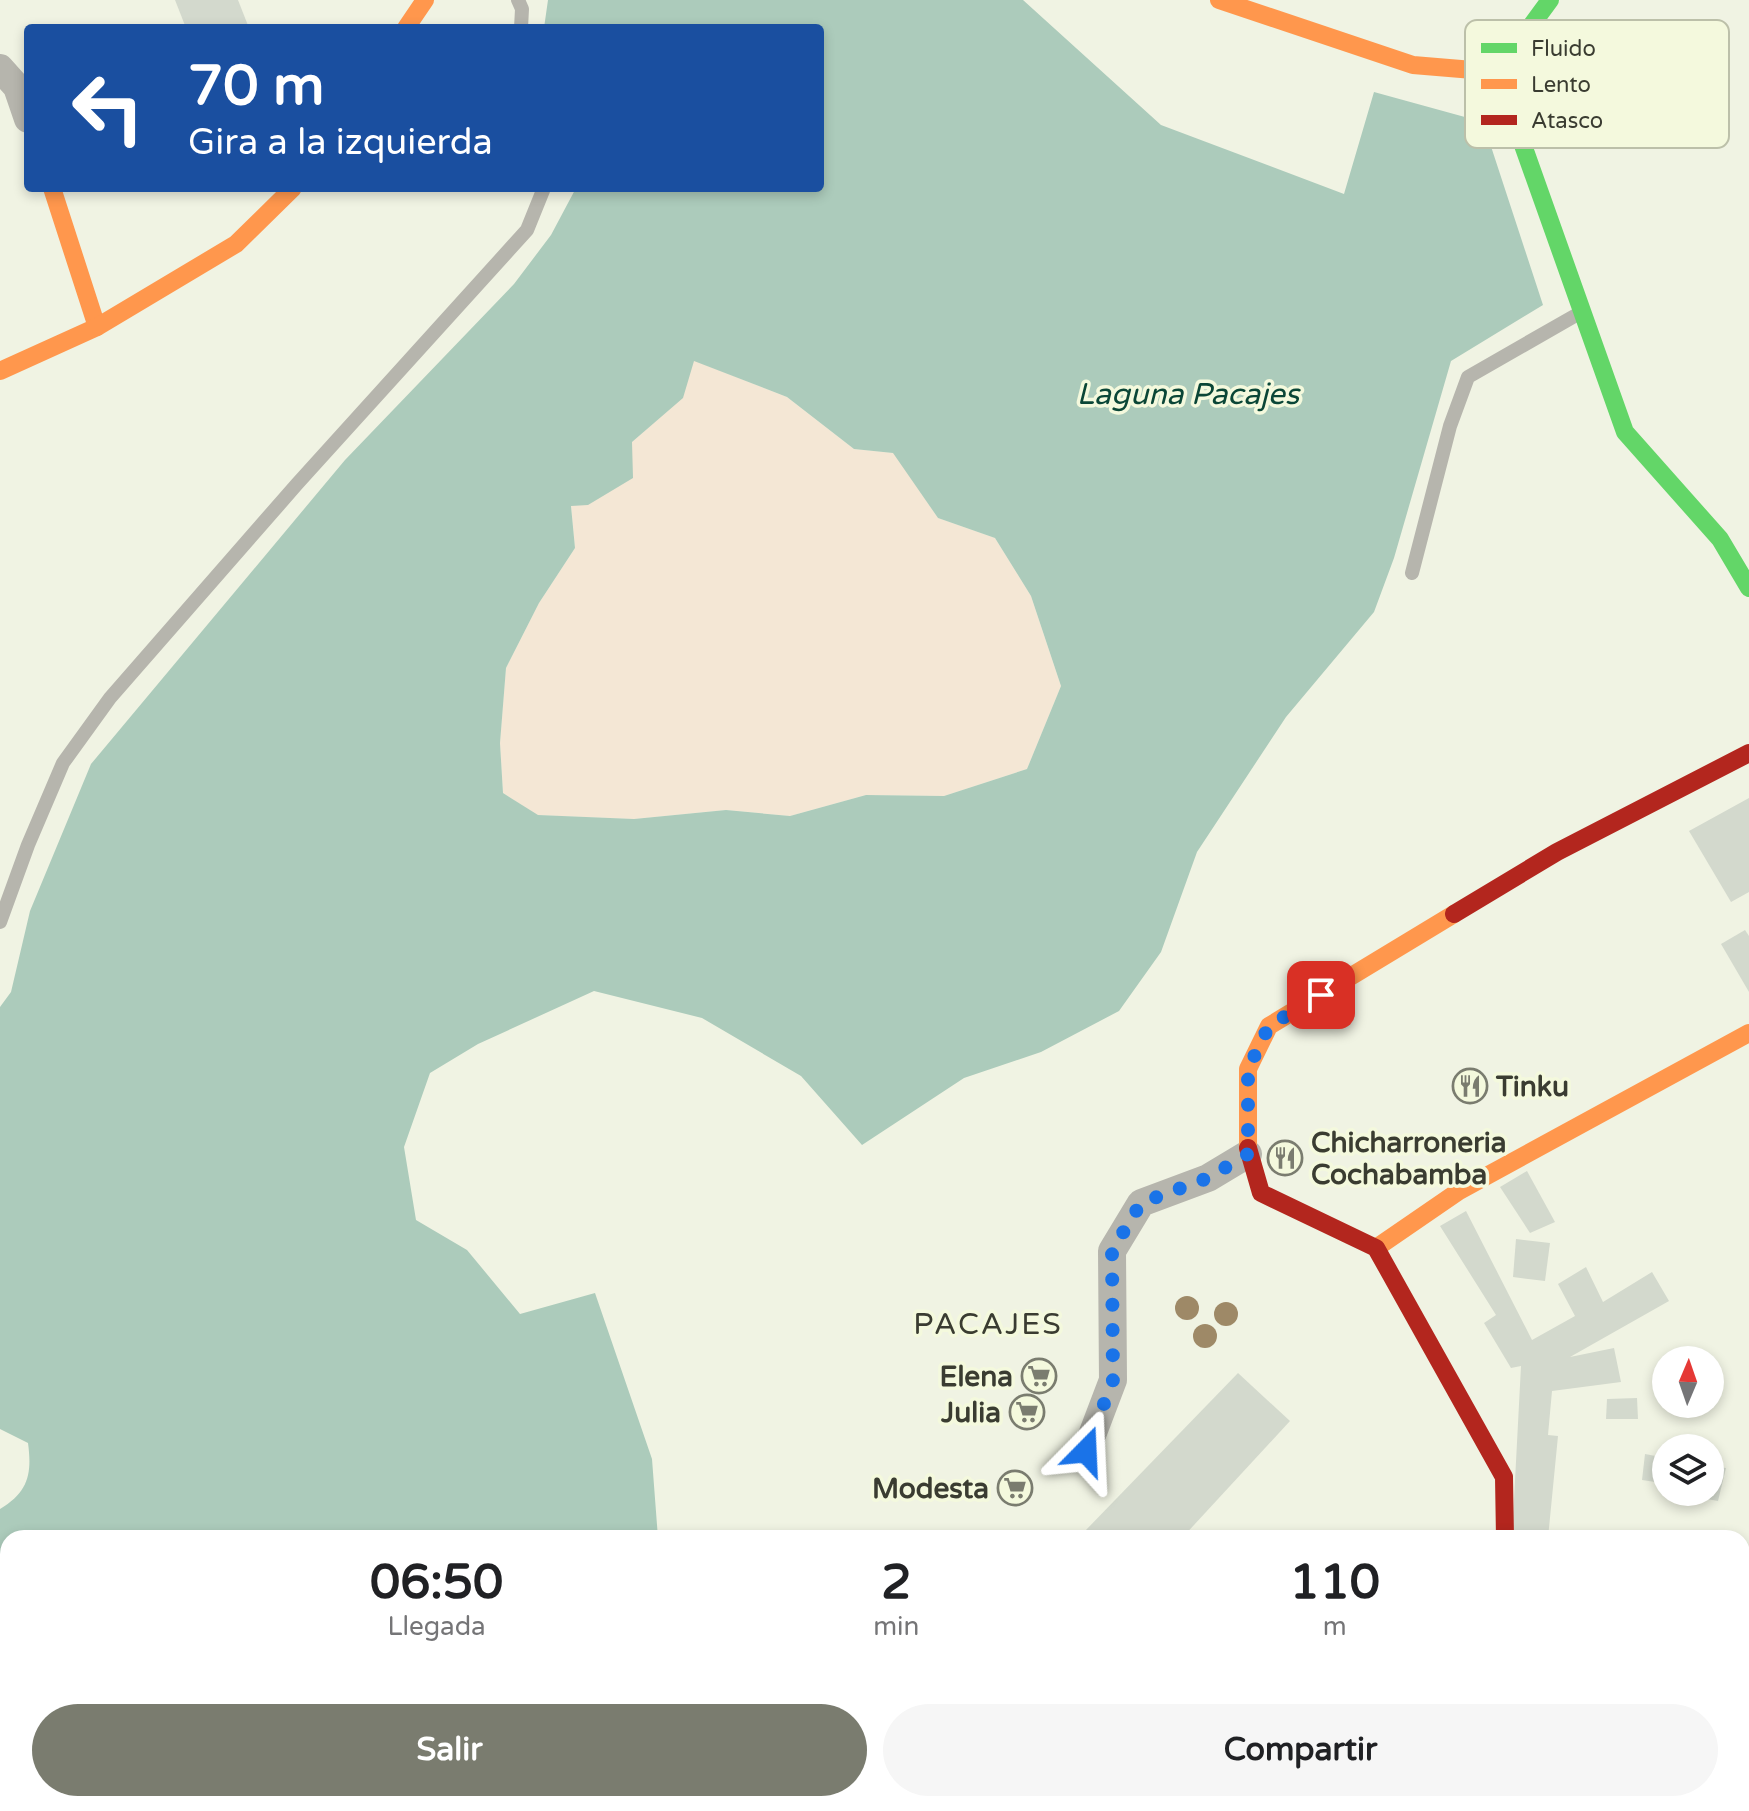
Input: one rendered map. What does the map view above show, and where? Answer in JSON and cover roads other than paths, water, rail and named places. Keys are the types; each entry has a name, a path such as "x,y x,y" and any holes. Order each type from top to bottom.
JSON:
{"street":[{"path":"409,24 425,0"},
{"path":"1219,0 1413,65 1465,69"},
{"path":"1535,20 1550,0"},
{"path":"0,68 17,87 24,107"},
{"path":"1524,148 1625,432 1720,539 1749,588"},
{"path":"53,192 97,327"},
{"path":"0,371 97,327 236,244 289,192"},
{"path":"1720,539 1749,546"},
{"path":"1505,1530 1504,1477 1376,1248 1261,1193 1248,1154 1248,1069 1269,1026 1557,852 1749,753"},
{"path":"1376,1248 1459,1191 1749,1033"},
{"path":"1086,1451 1113,1380 1112,1251 1141,1203 1208,1178 1248,1154"}],"lane":[{"path":"518,0 522,9 521,24"},
{"path":"0,922 63,763 110,698 297,484 527,230 542,192"},
{"path":"1412,573 1450,426 1468,377 1582,312"}],"water":[{"name":"Laguna Pacajes","path":"548,0 1023,0 1161,125 1344,194 1374,92 1465,117 1465,148 1492,148 1543,305 1451,361 1394,558 1374,612 1286,717 1197,852 1161,952 1119,1011 1041,1052 964,1078 862,1145 801,1076 702,1018 594,991 478,1044 430,1073 404,1147 416,1220 467,1250 520,1314 595,1293 652,1459 657,1530 0,1530 0,1509 23,1489 29,1464 28,1443 0,1429 0,1007 11,992 30,911 91,764 345,460 514,284 551,235 574,192 824,192 824,24 545,24","holes":["694,361 787,397 854,449 893,453 938,518 995,538 1031,596 1061,686 1027,769 944,796 866,795 790,816 726,810 634,819 538,815 503,793 500,743 506,668 539,603 575,548 571,506 588,505 633,478 632,442 683,398"]}],"place":[{"name":"Tinku","path":"1470,1086"},
{"name":"Chicharroneria Cochabamba","path":"1285,1158"},
{"name":"Elena","path":"1039,1376"},
{"name":"Julia","path":"1027,1412"},
{"name":"Modesta","path":"1015,1488"}],"district":[{"name":"PACAJES","path":"988,1324"}]}
